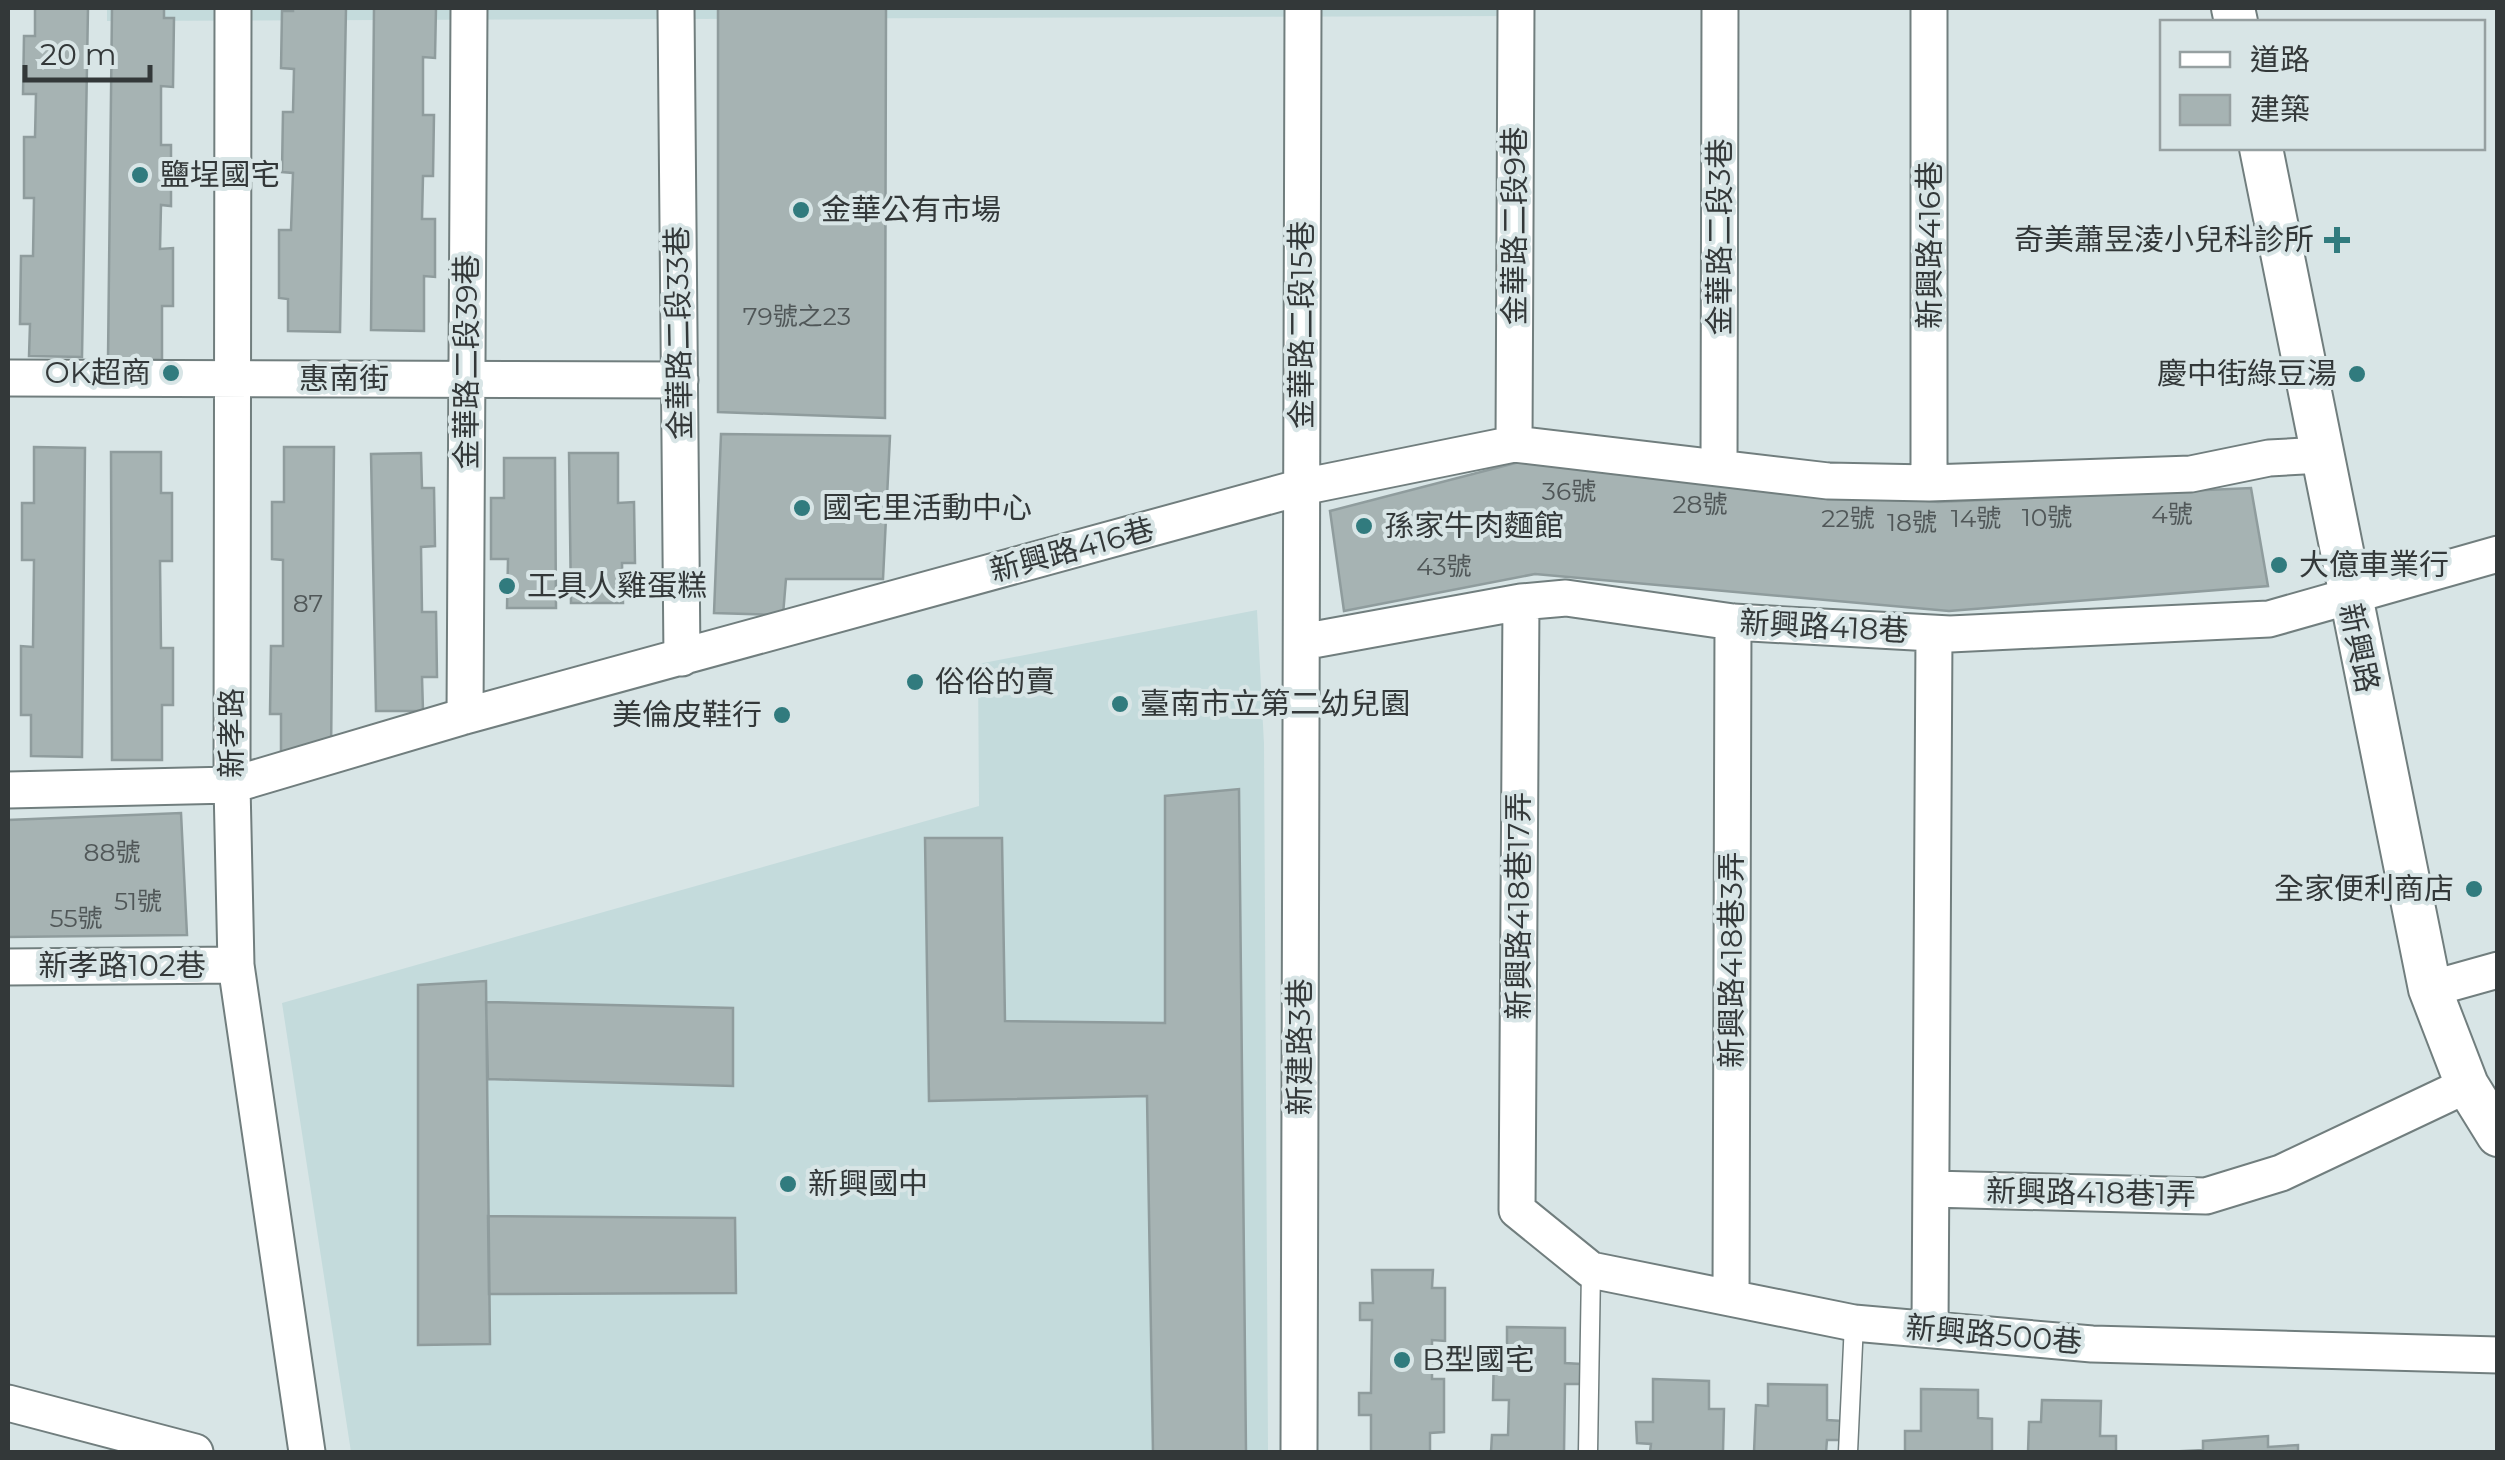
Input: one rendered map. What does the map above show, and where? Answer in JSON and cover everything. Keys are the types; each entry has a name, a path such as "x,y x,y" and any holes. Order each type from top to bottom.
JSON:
{"street":[{"name":"新孝路","path":"233,8 232,785 236,965 307,1452"},
{"name":"金華路二段39巷","path":"464,716 469,8"},
{"name":"金華路二段33巷","path":"676,8 682,658"},
{"name":"金華路二段15巷","path":"1302,642 1303,8"},
{"name":"金華路二段9巷","path":"1514,444 1516,8"},
{"name":"金華路二段3巷","path":"1720,8 1720,466"},
{"name":"新興路416巷","path":"1928,483 1929,8"},
{"name":"新興路","path":"2260,150 2430,989 2467,1084 2498,1134"},
{"name":"惠南街","path":"8,378 680,380"},
{"name":"新興路416巷","path":"8,790 232,785 464,716 1302,487 1514,444 1828,482 1928,483 2190,474 2268,458 2322,455"},
{"name":"新興路418巷","path":"1302,642 1521,602 1566,598 1733,622 1934,634 2269,619 2498,554"},
{"name":"新興路418巷17弄","path":"1516,1210 1521,602"},
{"name":"新興路418巷3弄","path":"1731,1298 1733,622"},
{"path":"1930,1329 1934,634"},
{"name":"新建路3巷","path":"1299,1452 1302,642"},
{"name":"新孝路102巷","path":"8,966 236,965"},
{"path":"2430,989 2498,970"},
{"name":"新興路418巷1弄","path":"1931,1190 2206,1196 2282,1173 2467,1084"},
{"name":"新興路500巷","path":"1516,1210 1591,1270 1854,1323 2092,1344 2498,1355"},
{"path":"8,1403 195,1452"}],"lane":[{"path":"1588,1452 1591,1270"},
{"path":"1848,1452 1854,1323"}],"shaded area":[{"path":"107,8 1514,8 1514,16 107,21"},
{"name":"新興國中","path":"1257,610 1264,744 1268,1452 351,1452 282,1003 979,806 978,664"}],"building":[{"name":"鹽埕國宅","path":"35,8 88,8 82,357 29,356 30,324 20,324 21,256 33,256 34,198 24,198 24,137 35,137 36,94 23,94 24,36 35,36"},
{"name":"鹽埕國宅","path":"112,8 164,8 164,18 174,18 173,87 161,86 161,145 171,145 171,206 161,205 160,249 173,248 173,306 162,306 162,360 108,359"},
{"name":"鹽埕國宅","path":"346,8 340,332 288,331 288,299 279,298 279,230 291,230 293,173 282,172 283,112 293,112 294,69 281,68 282,11"},
{"path":"374,8 436,8 435,58 423,57 423,115 434,115 433,176 423,176 422,219 435,219 435,277 424,276 424,331 371,330"},
{"name":"金華公有市場","path":"718,8 886,8 885,418 718,412"},
{"name":"國宅里活動中心","path":"721,434 890,436 883,579 786,579 783,615 714,613"},
{"path":"34,447 85,448 82,757 31,756 31,715 21,715 21,646 33,647 34,560 22,560 22,503 34,503"},
{"path":"284,447 334,447 331,756 281,755 281,714 270,714 271,646 283,646 283,560 272,559 272,502 284,502"},
{"path":"111,452 161,452 161,493 172,493 172,561 160,561 161,648 173,648 173,705 162,705 162,760 112,760"},
{"path":"421,453 422,488 434,488 435,546 421,547 422,612 436,612 437,677 422,677 423,711 376,711 371,454"},
{"path":"569,453 618,453 618,503 634,502 635,563 622,563 623,603 571,603"},
{"path":"504,458 555,458 556,608 507,608 508,559 491,559 491,498 504,498"},
{"path":"1523,461 1938,502 2251,488 2268,586 1949,611 1535,574 1344,611 1330,511"},
{"path":"1239,789 1246,1452 1153,1452 1147,1096 929,1101 925,838 1002,838 1005,1021 1165,1023 1165,796"},
{"path":"181,813 187,935 8,937 8,820"},
{"path":"486,981 490,1344 418,1345 418,985"},
{"path":"486,1002 733,1008 733,1086 488,1079"},
{"path":"488,1216 735,1218 736,1293 489,1294"},
{"name":"B型國宅","path":"1372,1270 1433,1270 1432,1288 1445,1288 1445,1341 1432,1340 1432,1379 1444,1379 1444,1432 1430,1433 1430,1452 1371,1452 1371,1415 1359,1415 1359,1393 1371,1393 1372,1320 1360,1320 1360,1303 1373,1303"},
{"name":"B型國宅","path":"1507,1327 1565,1328 1565,1363 1581,1364 1581,1384 1565,1384 1564,1452 1491,1452 1492,1435 1508,1435 1509,1400 1493,1400 1494,1349 1507,1349"},
{"path":"1653,1379 1709,1381 1709,1409 1724,1409 1723,1452 1650,1452 1651,1444 1637,1443 1636,1422 1653,1422"},
{"path":"1768,1384 1827,1385 1827,1420 1842,1421 1842,1440 1827,1440 1826,1452 1754,1452 1756,1405 1768,1406"},
{"path":"1921,1389 1978,1390 1978,1418 1992,1419 1992,1452 1905,1452 1905,1431 1921,1431"},
{"path":"2042,1400 2101,1401 2100,1436 2116,1436 2116,1452 2028,1452 2029,1422 2041,1422"},
{"path":"2268,1436 2268,1447 2298,1445 2298,1452 2165,1452 2203,1450 2203,1441"}],"place":[{"name":"鹽埕國宅","path":"140,175"},
{"name":"金華公有市場","path":"801,210"},
{"name":"奇美蕭昱淩小兒科診所","path":"2337,240"},
{"name":"OK超商","path":"171,373"},
{"name":"慶中街綠豆湯","path":"2357,374"},
{"name":"國宅里活動中心","path":"802,508"},
{"name":"孫家牛肉麵館","path":"1364,526"},
{"name":"大億車業行","path":"2279,565"},
{"name":"工具人雞蛋糕","path":"507,586"},
{"name":"俗俗的賣","path":"915,682"},
{"name":"臺南市立第二幼兒園","path":"1120,704"},
{"name":"美倫皮鞋行","path":"782,715"},
{"name":"全家便利商店","path":"2474,889"},
{"name":"新興國中","path":"788,1184"},
{"name":"B型國宅","path":"1402,1360"}]}
